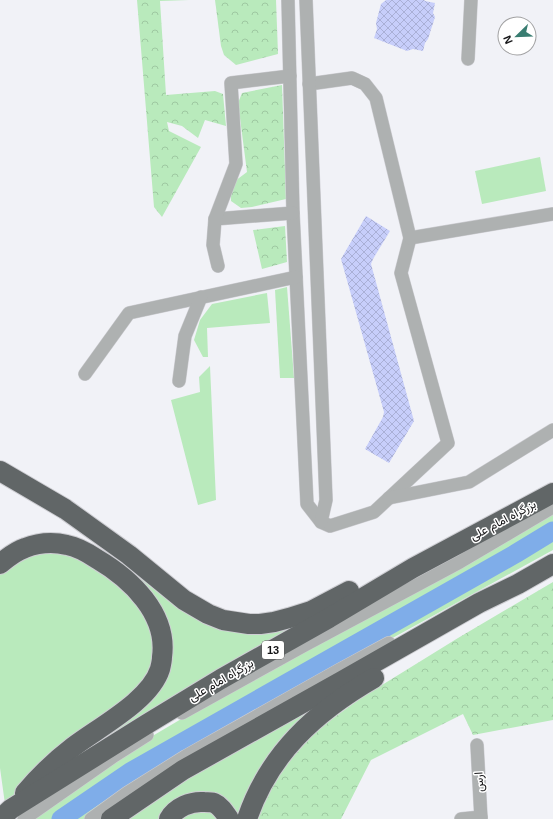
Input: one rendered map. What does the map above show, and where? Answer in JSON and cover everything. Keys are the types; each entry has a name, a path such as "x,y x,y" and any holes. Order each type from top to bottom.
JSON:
{"highway":[{"path":"0,471 65,509 129,555 184,600 208,614 223,620 260,624 289,618 311,611 353,588 412,568"},
{"name":"بزرگراه امام علی","path":"12,816 147,724 221,679 329,618 412,568 553,493"},
{"path":"0,564 25,548 41,544 67,545 83,550 111,567 139,592 152,610 160,625 163,640 163,653 160,668 155,680 126,710 58,759 38,778 12,816"},
{"path":"111,819 183,770 479,603 518,584 553,564"},
{"path":"247,819 261,787 272,768 300,733 314,719 368,681 408,658 479,603"},
{"path":"169,819 172,814 183,806 196,801 213,802 225,811 229,819"}],"street":[{"path":"288,0 293,213 308,504 321,522 330,526 374,512 448,443 401,272 410,238 376,98 365,84 352,78 309,84"},
{"path":"306,0 326,500 321,522"},
{"path":"468,59 471,0"},
{"path":"218,266 213,244 215,219 236,164 230,83 290,76"},
{"path":"292,146 311,145"},
{"path":"215,219 293,213"},
{"path":"410,238 553,214"},
{"path":"85,374 129,312 296,277"},
{"path":"179,381 185,336 201,297"},
{"path":"389,498 469,482 553,430"},
{"path":"12,816 114,756 174,718 303,646 460,562 553,507"},
{"path":"91,819 140,785 186,756 553,553"},
{"name":"ارس","path":"477,745 481,818"},
{"path":"461,819 481,818"}],"green space":[{"path":"137,0 189,0 160,1 166,95 215,91 223,94 226,126 205,120 198,138 182,126 167,122 169,131 201,147 162,217 154,207"},
{"path":"215,0 276,0 278,54 236,65 224,55 221,46"},
{"path":"282,85 286,199 241,208 231,201 231,184 247,172 238,103 242,93"},
{"path":"540,157 546,191 482,204 475,171"},
{"path":"285,226 287,262 262,269 253,230"},
{"path":"287,287 294,378 280,378 275,290"},
{"path":"267,293 270,323 207,328 208,357 203,357 194,340 200,320 212,304"},
{"path":"210,366 216,500 198,505 171,400 200,392 199,377"},
{"path":"553,513 553,550 378,646 88,819 28,819 144,741 188,715"},
{"path":"54,548 94,561 141,602 158,653 144,685 60,753 5,804 0,768 0,572 12,561"},
{"path":"133,572 157,592 200,620 325,609 133,721 37,785 158,684 151,595"},
{"path":"553,582 553,720 473,735 463,714 371,760 341,819 254,819 284,767 310,735 361,698"},
{"path":"358,683 241,819 123,819 175,784"}],"building":[{"path":"386,0 424,0 435,3 433,13 435,17 423,51 413,49 407,51 374,38 381,4"},
{"path":"366,216 390,231 371,264 414,421 389,463 365,449 383,417 384,412 341,259"}],"waterway":[{"path":"61,819 130,772 553,531"}]}
